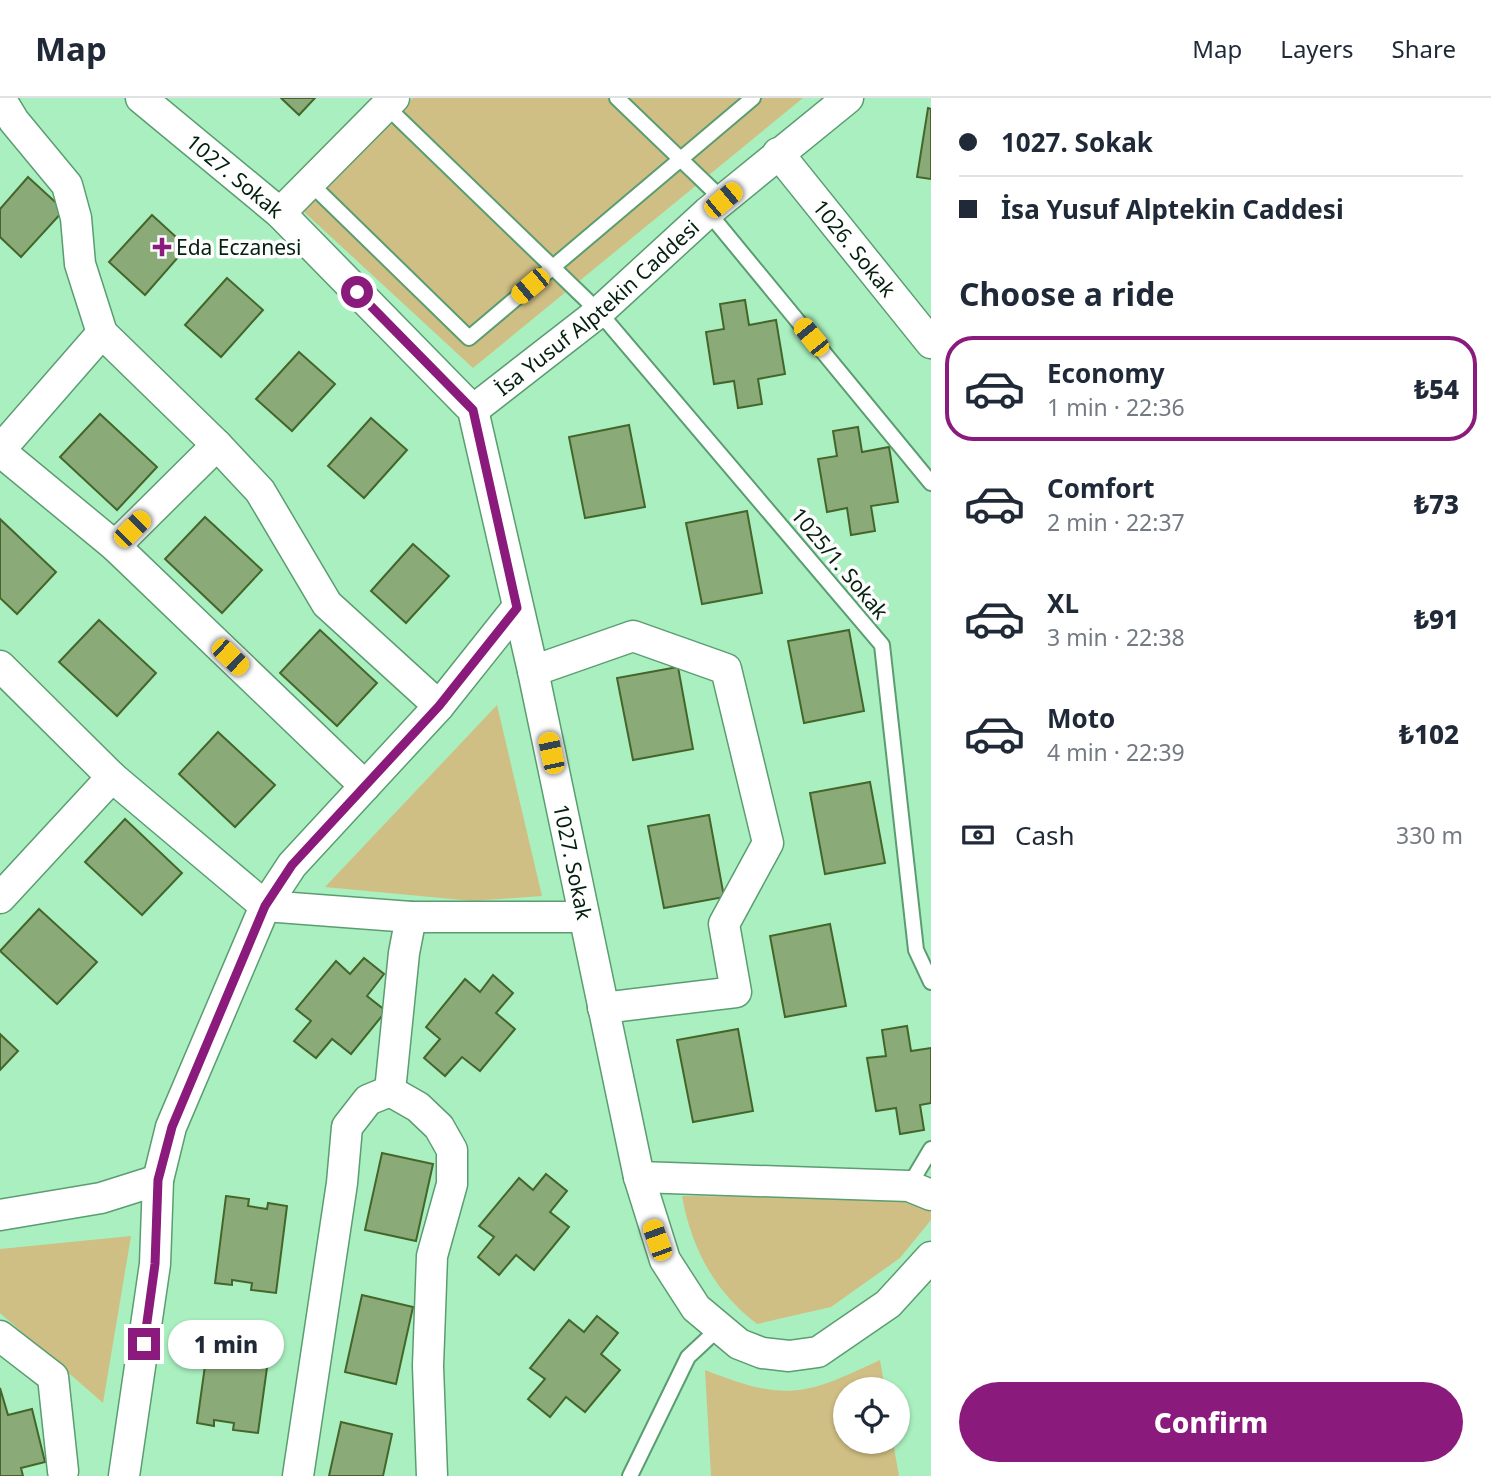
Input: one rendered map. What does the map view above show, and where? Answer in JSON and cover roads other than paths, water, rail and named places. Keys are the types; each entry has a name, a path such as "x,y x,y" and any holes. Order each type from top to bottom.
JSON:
{"street":[{"path":"0,98 14,121 67,184 76,218 80,264 102,333 218,445 260,491 327,604 439,706"},
{"name":"1027. Sokak","path":"141,98 280,213 473,410 533,671 639,1177 665,1260 696,1307 718,1329 739,1344 762,1353 789,1356 818,1352 888,1304 931,1257"},
{"name":"İsa Yusuf Alptekin Caddesi","path":"473,410 598,312 715,206 848,98"},
{"path":"280,213 390,102"},
{"name":"1026. Sokak","path":"778,153 931,343"},
{"path":"102,333 0,450 115,546 365,786"},
{"path":"115,546 218,445"},
{"path":"124,1476 155,1264 158,1180 172,1127 265,906 292,865 439,706 517,608"},
{"path":"533,671 633,636 726,669 768,844 724,924 736,992 603,1008"},
{"path":"0,666 112,777 265,906 411,917 584,917"},
{"path":"0,898 112,777"},
{"path":"390,1091 404,953 411,917"},
{"path":"298,1476 348,1127 368,1100 390,1091"},
{"path":"390,1091 418,1107 439,1127 453,1150 452,1184 432,1256 428,1366 432,1476"},
{"path":"639,1177 920,1190"},
{"path":"0,1215 102,1198 158,1180"},
{"path":"0,1336 53,1377 63,1471"}],"lane":[{"path":"617,98 682,159 715,206 931,483"},
{"path":"310,183 469,338 753,98"},
{"name":"1025/1. Sokak","path":"390,102 550,268 598,312 882,646 916,950 931,982"},
{"path":"920,1190 931,1149"},
{"path":"630,1476 688,1357 718,1329"}],"place":[{"name":"Eda Eczanesi","path":"162,247"}]}
